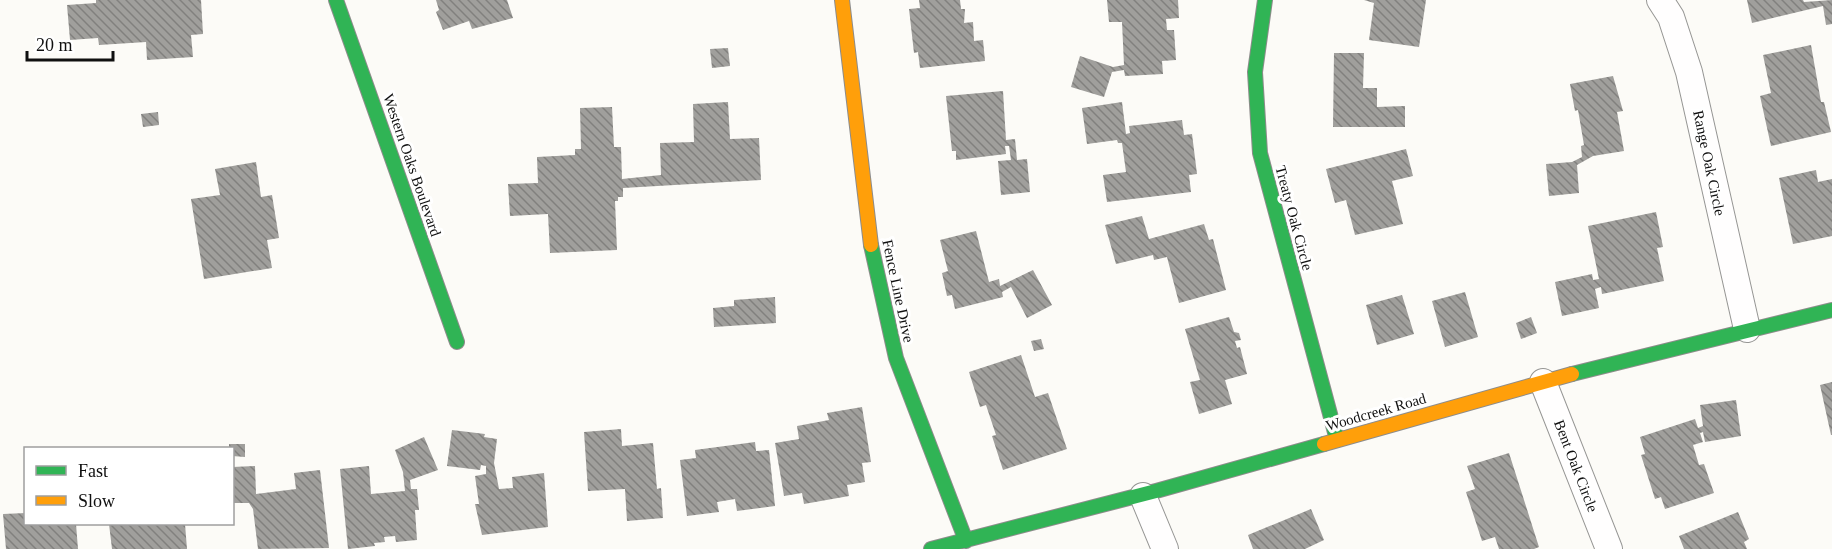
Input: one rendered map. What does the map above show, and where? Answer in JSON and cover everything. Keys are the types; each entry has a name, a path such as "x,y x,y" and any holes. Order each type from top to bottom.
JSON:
{"street":[{"name":"Western Oaks Boulevard","path":"336,0 457,342"},
{"name":"Fence Line Drive","path":"842,0 872,257 896,358 966,541"},
{"name":"Treaty Oak Circle","path":"1265,0 1255,72 1260,153 1337,440"},
{"name":"Range Oak Circle","path":"1660,0 1671,17 1689,72 1748,329"},
{"name":"Woodcreek Road","path":"931,549 1143,496 1544,382 1748,329 1832,310"},
{"name":"Bent Oak Circle","path":"1544,382 1609,549"},
{"path":"1143,496 1165,549"}],"building":[{"path":"96,0 201,0 203,34 191,35 193,57 147,60 146,42 99,45 98,38 70,40 67,5 96,3"},
{"path":"436,0 507,0 513,18 472,29 469,21 443,30 436,12 439,10"},
{"path":"919,0 960,0 961,9 965,9 964,23 973,22 974,41 983,40 985,61 920,68 918,52 914,53 909,9 920,8"},
{"path":"1107,0 1178,0 1179,18 1166,19 1167,30 1174,30 1176,60 1162,61 1163,74 1125,76 1124,70 1112,72 1104,97 1071,87 1080,56 1113,67 1124,65 1122,22 1109,22"},
{"path":"1364,0 1426,0 1419,47 1369,40 1374,3"},
{"path":"1747,0 1803,0 1804,2 1832,0 1832,24 1826,25 1823,6 1752,23"},
{"path":"1811,45 1821,102 1824,102 1831,132 1771,146 1760,96 1771,93 1763,55"},
{"path":"728,48 730,66 712,68 710,49"},
{"path":"1334,53 1364,53 1363,88 1377,88 1377,107 1405,106 1405,127 1333,127"},
{"path":"1613,76 1623,111 1617,112 1624,151 1593,156 1577,165 1579,193 1549,196 1546,164 1572,162 1582,157 1581,146 1584,145 1578,110 1575,111 1570,84"},
{"path":"1003,91 1006,140 1015,139 1017,160 1027,159 1030,192 1001,195 998,161 1011,160 1009,146 1005,146 1006,154 956,160 956,151 952,151 946,96"},
{"path":"728,102 730,139 759,138 761,180 623,188 623,197 618,197 618,201 615,201 617,250 550,253 548,214 510,216 508,184 538,183 537,157 575,155 575,149 581,149 580,108 612,107 614,147 621,147 622,179 661,175 660,143 694,142 693,104"},
{"path":"1122,102 1126,134 1130,133 1129,126 1182,120 1184,135 1192,134 1197,174 1189,175 1191,192 1107,202 1103,175 1126,172 1122,143 1118,143 1117,140 1087,144 1082,108"},
{"path":"158,112 159,125 143,127 141,114"},
{"path":"1406,149 1413,176 1392,181 1403,224 1355,235 1346,200 1335,203 1326,169"},
{"path":"256,162 261,197 272,195 279,238 267,240 272,268 204,279 191,199 220,195 215,169"},
{"path":"1816,170 1818,182 1832,179 1832,236 1793,244 1779,178"},
{"path":"1656,212 1663,247 1657,248 1664,281 1602,294 1601,287 1595,289 1599,308 1562,316 1555,282 1592,274 1593,280 1599,279 1588,226"},
{"path":"1142,216 1149,239 1204,224 1209,240 1213,239 1226,290 1179,303 1167,257 1154,260 1153,255 1116,264 1105,225"},
{"path":"976,231 989,282 999,279 1000,286 1033,270 1052,305 1027,318 1011,287 1002,292 1003,297 955,309 952,295 947,296 942,273 948,271 940,240"},
{"path":"1465,292 1478,337 1445,347 1432,301"},
{"path":"1402,295 1414,334 1377,345 1366,305"},
{"path":"775,297 776,323 714,327 713,308 734,306 734,300"},
{"path":"1229,317 1234,332 1239,333 1241,340 1235,341 1237,348 1240,347 1247,374 1225,380 1232,404 1199,414 1190,382 1200,380 1185,329"},
{"path":"1531,317 1537,333 1521,339 1516,323"},
{"path":"1041,339 1044,349 1034,351 1031,341"},
{"path":"1021,355 1035,397 1048,393 1067,449 1003,470 992,436 996,435 986,405 980,407 969,372"},
{"path":"1832,382 1832,435 1831,435 1820,385"},
{"path":"1736,400 1741,436 1705,442 1703,432 1700,433 1703,442 1693,445 1699,465 1704,464 1714,493 1665,509 1661,497 1655,499 1641,455 1645,454 1640,437 1695,419 1698,428 1703,426 1700,405"},
{"path":"862,407 871,462 862,463 865,482 847,485 849,496 804,504 802,493 784,496 775,443 799,439 797,426 829,420 827,413"},
{"path":"621,429 622,446 653,443 657,489 661,488 663,518 627,521 625,489 588,491 584,432"},
{"path":"452,430 485,434 484,437 497,439 494,463 499,489 513,488 512,477 544,473 548,527 482,535 475,504 479,504 475,476 486,474 486,466 481,465 480,470 447,466"},
{"path":"424,437 438,470 410,480 411,489 417,489 419,510 415,510 417,540 396,542 395,536 384,537 385,542 374,543 375,546 348,549 340,469 369,466 371,494 405,491 403,472 395,450"},
{"path":"755,442 756,451 769,450 775,506 737,511 735,499 717,502 719,512 687,516 680,460 696,458 695,450"},
{"path":"229,444 245,444 245,457 234,456 234,447 229,447"},
{"path":"1509,453 1539,547 1534,549 1499,549 1495,537 1482,541 1466,492 1475,489 1467,466"},
{"path":"255,466 256,494 296,489 294,473 320,470 329,548 258,549 253,509 249,503 234,503 234,467"},
{"path":"1311,509 1324,540 1305,549 1253,549 1248,535"},
{"path":"1738,512 1749,539 1744,542 1747,549 1684,549 1679,536"},
{"path":"24,513 24,525 76,525 78,549 6,549 3,514"},
{"path":"109,525 185,525 187,549 112,549"}],"traffic: fast":[{"path":"336,0 457,342"},
{"path":"1265,0 1255,72 1260,153 1337,440"},
{"path":"871,245 896,358 966,541"},
{"path":"1572,374 1832,310"},
{"path":"931,549 1156,491 1324,444"}],"traffic: slow":[{"path":"842,0 871,245"},
{"path":"1324,444 1572,374"}]}
